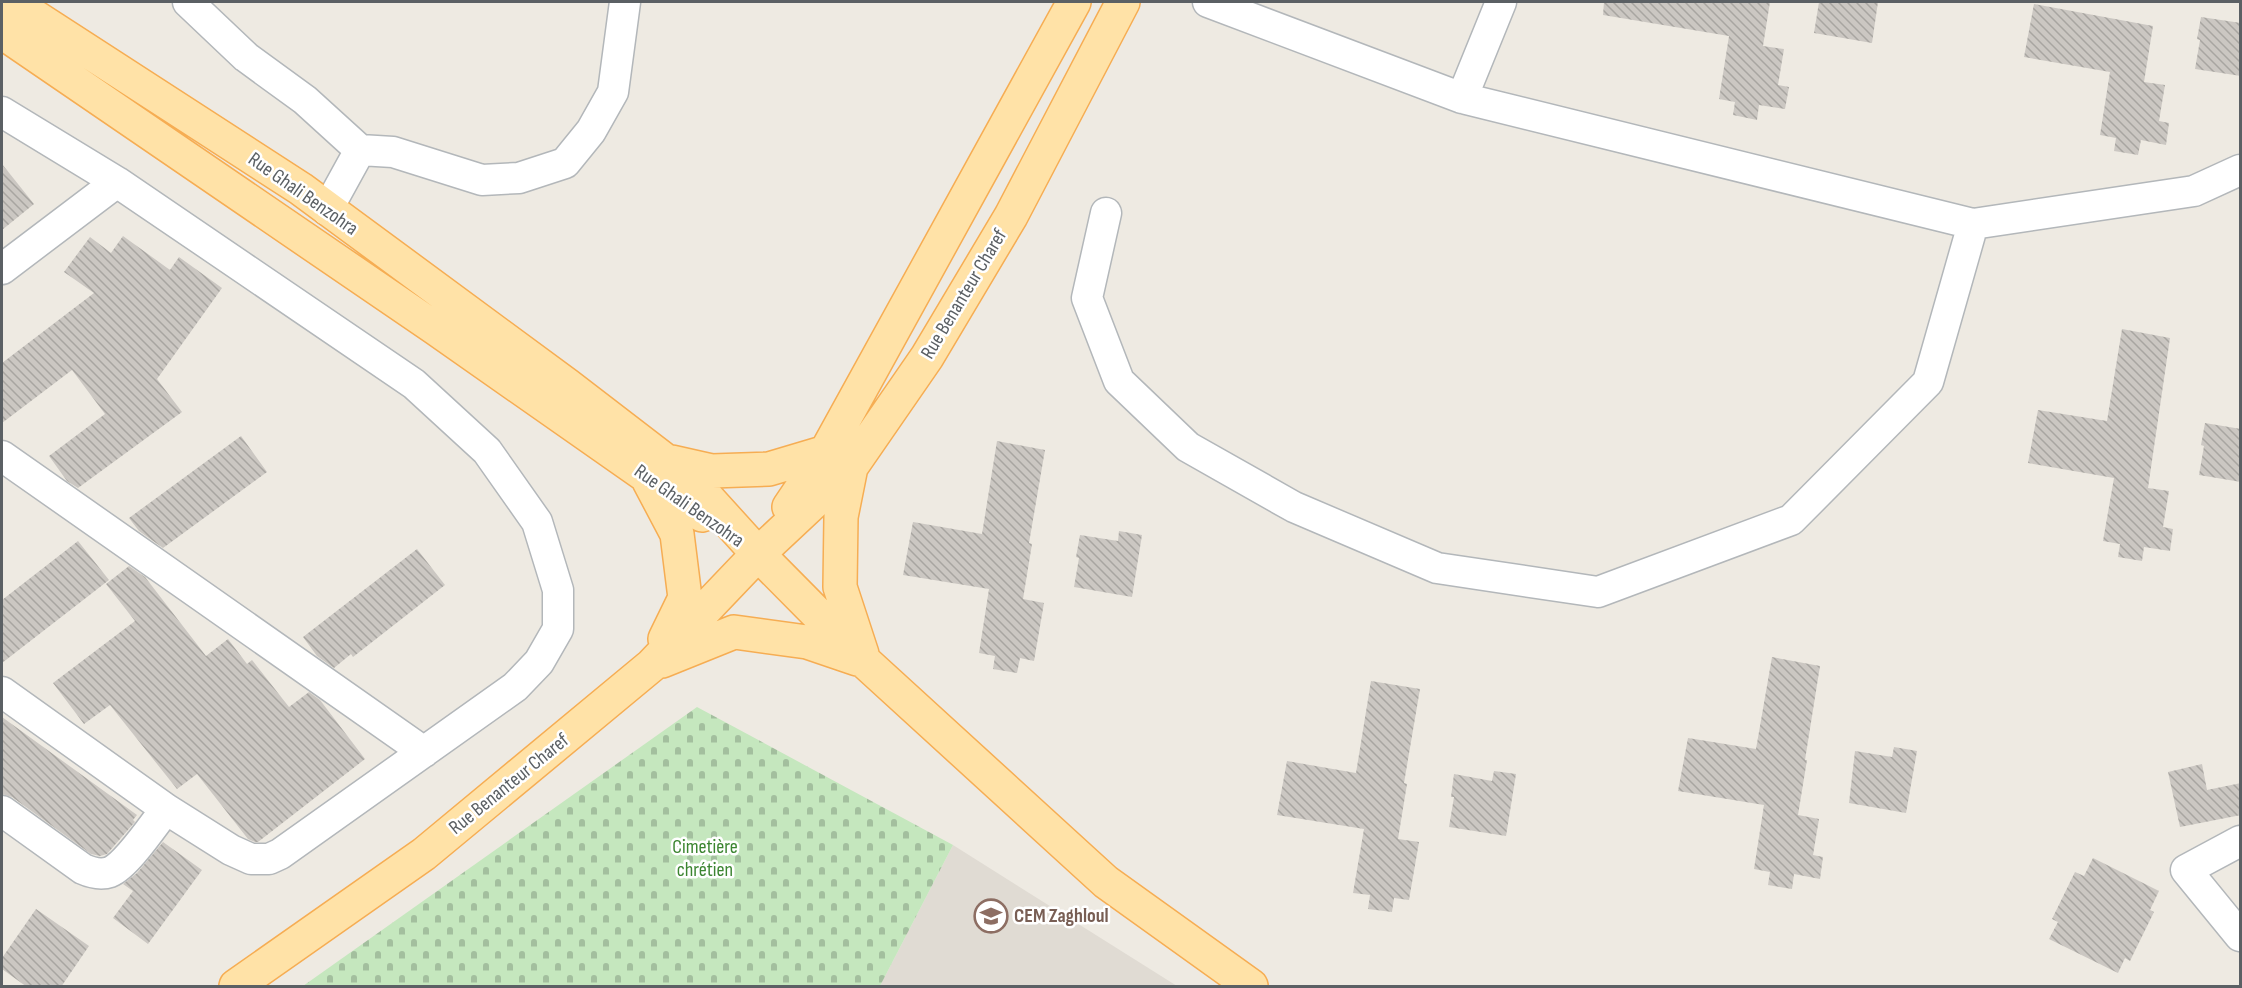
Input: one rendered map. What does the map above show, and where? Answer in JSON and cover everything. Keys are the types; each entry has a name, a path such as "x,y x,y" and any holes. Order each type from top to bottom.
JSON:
{"main road":[{"name":"Rue Ghali Benzohra","path":"12,2 301,189 567,385 656,469"},
{"name":"Rue Benanteur Charef","path":"838,460 1074,2"},
{"name":"Rue Benanteur Charef","path":"236,987 424,854 652,665 758,554 927,357 1011,216 1123,2"},
{"name":"Rue Ghali Benzohra","path":"2,32 426,321 656,469 692,481 758,554 864,662 1106,882 1251,987"},
{"path":"652,665 685,598 678,534 656,469 712,471 769,469 838,460 841,517 840,587 864,662"},
{"path":"652,665 734,632 807,642 864,662"}],"street":[{"path":"188,2 246,57 305,100 360,150 393,152 482,180 519,178 565,163 591,131 614,92 625,2"},
{"path":"1208,2 1462,98 1973,224 2194,191 2241,170"},
{"path":"1462,98 1501,2"},
{"path":"2,112 117,183 414,384 487,451 537,522 558,590 558,628 539,662 515,687 280,854 269,859 252,859 231,850 166,809 2,692"},
{"path":"327,210 360,150"},
{"path":"2,269 117,183"},
{"path":"1106,213 1087,298 1119,381 1188,447 1294,507 1437,568 1598,592 1791,520 1928,382 1973,224"},
{"path":"2,456 424,752"},
{"path":"2,811 83,869 94,874 110,872 122,863 166,809"},
{"path":"2241,841 2186,870 2241,936"}],"shaded area":[{"name":"CEM Zaghloul","path":"953,845 1177,986 880,986"}],"green space":[{"name":"Cimetière chrétien","path":"697,707 953,845 880,986 303,986"}],"building":[{"path":"1604,2 1770,2 1763,46 1784,49 1778,85 1789,87 1785,109 1759,105 1757,120 1733,115 1735,102 1719,99 1729,36 1603,15"},
{"path":"1819,2 1878,2 1872,43 1814,33"},
{"path":"2034,4 2153,26 2144,82 2165,85 2159,121 2169,123 2166,145 2141,140 2138,155 2114,151 2116,138 2100,135 2110,72 2024,57"},
{"path":"2201,17 2241,23 2241,76 2195,69"},
{"path":"2,164 34,204 2,230"},
{"path":"123,236 170,270 179,257 222,288 157,379 182,412 78,488 67,481 49,456 105,414 72,370 2,423 2,363 94,293 64,272 90,237 111,253"},
{"path":"2122,329 2170,338 2148,488 2169,491 2163,527 2173,529 2170,551 2144,547 2142,561 2118,557 2120,544 2103,541 2114,478 2028,463 2038,410 2107,421"},
{"path":"2205,423 2241,429 2241,482 2199,475"},
{"path":"241,436 267,472 163,548 139,531 129,518"},
{"path":"997,441 1045,450 1029,543 1032,544 1023,599 1044,603 1034,661 1020,658 1017,673 993,669 995,656 979,653 989,589 903,575 913,522 982,534"},
{"path":"1119,531 1142,535 1132,597 1074,587 1080,535 1118,541"},
{"path":"78,541 109,580 2,663 2,600"},
{"path":"417,549 445,585 353,657 351,654 334,668 317,656 303,637"},
{"path":"129,566 145,577 206,656 228,639 247,664 252,660 289,707 309,692 320,700 365,759 258,842 255,842 248,839 197,774 177,789 110,705 84,724 53,683 135,621 106,584"},
{"path":"1772,657 1820,666 1798,815 1819,819 1813,855 1823,857 1820,879 1794,874 1792,889 1768,885 1770,872 1754,869 1764,805 1678,791 1688,738 1756,749"},
{"path":"1371,681 1420,689 1404,783 1407,784 1398,839 1419,842 1409,900 1394,898 1392,912 1368,909 1370,895 1353,893 1364,829 1277,815 1287,761 1356,773"},
{"path":"2,717 137,815 133,820 135,822 107,854 100,856 91,854 12,797 2,794"},
{"path":"1894,747 1917,751 1906,813 1849,803 1855,751 1892,757"},
{"path":"2202,764 2207,790 2241,783 2241,815 2180,827 2168,772"},
{"path":"1494,771 1516,774 1506,836 1449,827 1454,797 1451,797 1454,774 1492,781"},
{"path":"163,842 202,870 148,944 113,918 133,891 123,884 137,873"},
{"path":"2093,858 2159,891 2150,910 2154,912 2130,961 2125,958 2118,973 2049,939 2058,922 2052,919 2075,872 2084,876"},
{"path":"36,909 89,946 61,987 27,987 2,969 2,958"}],"place":[{"name":"CEM Zaghloul","path":"991,916"}]}
